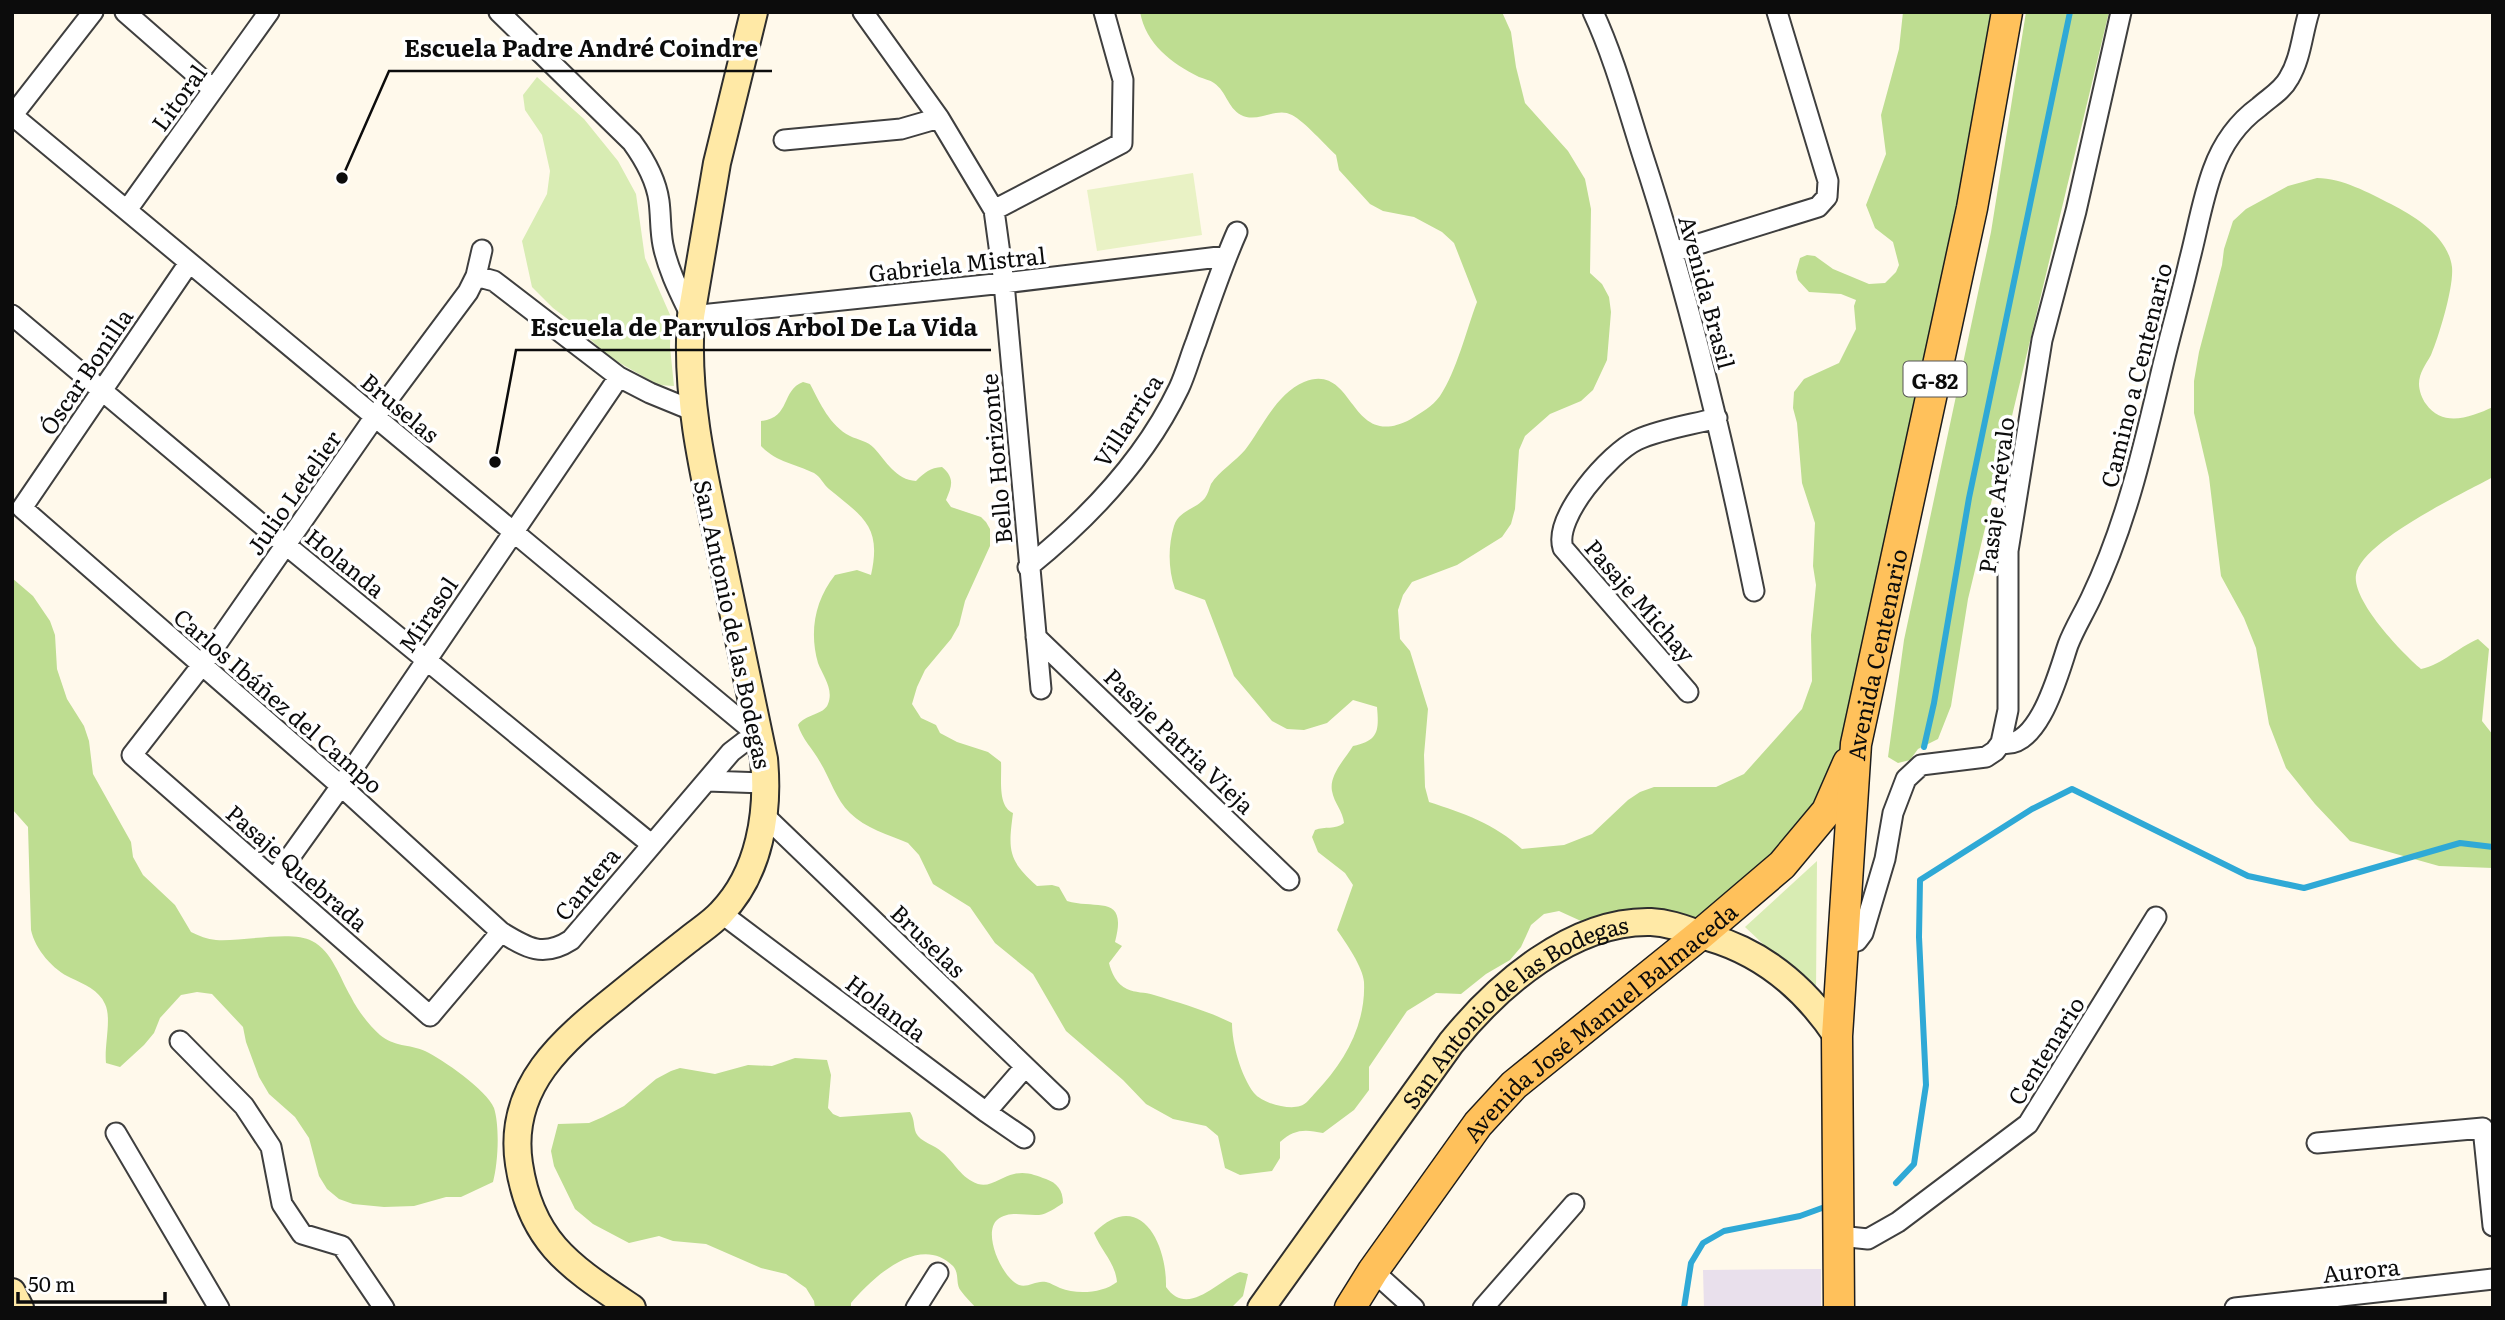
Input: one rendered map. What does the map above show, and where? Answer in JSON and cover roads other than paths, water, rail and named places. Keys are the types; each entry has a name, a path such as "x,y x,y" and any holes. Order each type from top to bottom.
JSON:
{"main road":[{"name":"Avenida Centenario","path":"1839,1308 1837,1036 1856,744 1972,208 2007,12"},
{"name":"Avenida José Manuel Balmaceda","path":"1350,1308 1373,1270 1478,1124 1501,1097 1773,873 1827,811 1856,744"}],"street":[{"path":"13,116 93,12"},
{"path":"125,12 213,89"},
{"name":"Litoral","path":"127,210 269,12"},
{"path":"499,12 632,142 643,158 660,203 660,224 668,264 691,316"},
{"name":"San Antonio de las Bodegas","path":"632,1308 569,1263 539,1226 527,1200 520,1173 517,1135 520,1116 534,1080 559,1048 590,1019 721,913 738,890 753,861 765,816 767,783 759,736 702,466 694,411 690,341 691,316 717,163 754,12"},
{"name":"Bello Horizonte","path":"863,12 939,118 994,210 1004,283 1041,689"},
{"path":"994,210 1122,143 1123,80 1104,12"},
{"path":"1673,252 1818,207 1827,197 1828,181 1777,12"},
{"name":"Pasaje Arévalo","path":"2001,743 2008,710 2008,551 2042,340 2076,211 2121,12"},
{"name":"Camino a Centenario","path":"2001,743 2014,743 2025,734 2051,696 2068,646 2106,564 2130,496 2217,160 2235,129 2247,116 2275,95 2289,78 2296,65 2309,12"},
{"name":"Avenida Brasil","path":"1597,13 1673,252 1717,418 1754,591"},
{"name":"Bruselas","path":"13,116 759,736"},
{"path":"784,140 901,129 939,118"},
{"name":"Villarrica","path":"1028,567 1078,525 1102,500 1163,416 1180,386 1237,232"},
{"name":"Julio Letelier","path":"132,755 202,665 374,418 468,292 476,276 482,250"},
{"name":"Gabriela Mistral","path":"691,316 1227,256"},
{"name":"Óscar Bonilla","path":"22,508 189,263"},
{"path":"476,276 495,281 619,377 694,411"},
{"name":"Holanda","path":"12,315 101,392 651,844"},
{"name":"Mirasol","path":"275,878 341,786 619,377"},
{"name":"Pasaje Michay","path":"1688,692 1563,548 1561,535 1573,506 1592,481 1625,448 1647,436 1717,418"},
{"name":"Carlos Ibáñez del Campo","path":"22,508 341,786 501,932"},
{"name":"Pasaje Patria Vieja","path":"1036,637 1290,880"},
{"name":"Cantera","path":"501,932 521,945 538,950 549,951 560,947 580,931 731,752 744,742 759,736"},
{"path":"1843,945 1857,942 1867,923 1885,859 1893,813 1910,774 1927,763 1986,757 2001,743"},
{"name":"Pasaje Quebrada","path":"132,755 430,1016 501,932"},
{"path":"707,781 767,783"},
{"name":"Bruselas","path":"765,816 1059,1099"},
{"name":"Holanda","path":"721,913 1024,1138"},
{"name":"Centenario","path":"1839,1236 1868,1238 1898,1222 2028,1124 2156,917"},
{"name":"San Antonio de las Bodegas","path":"1261,1308 1470,1019 1500,990 1541,960 1602,930 1652,922 1683,928 1743,949 1781,972 1812,1002 1837,1036"},
{"path":"180,1041 244,1106 271,1147 282,1204 302,1234 342,1246 384,1308"},
{"path":"986,1112 1025,1067"},
{"path":"2317,1143 2483,1128 2493,1226"},
{"path":"116,1133 219,1308"},
{"path":"1483,1308 1574,1204"},
{"path":"1373,1270 1414,1308"},
{"path":"916,1308 937,1273"},
{"name":"Aurora","path":"2235,1308 2493,1279"},
{"path":"12,1292 20,1308"}],"waterway":[{"path":"1924,747 1969,498 2070,12"},
{"path":"1896,1183 1914,1164 1926,1085 1919,937 1920,880 2032,809 2072,789 2248,876 2304,888 2460,843 2493,847"},
{"path":"1684,1308 1691,1263 1703,1243 1724,1231 1800,1216 1822,1208"}],"place":[{"name":"Escuela Padre André Coindre","path":"342,178"},
{"name":"Escuela de Parvulos Arbol De La Vida","path":"495,462"}]}
